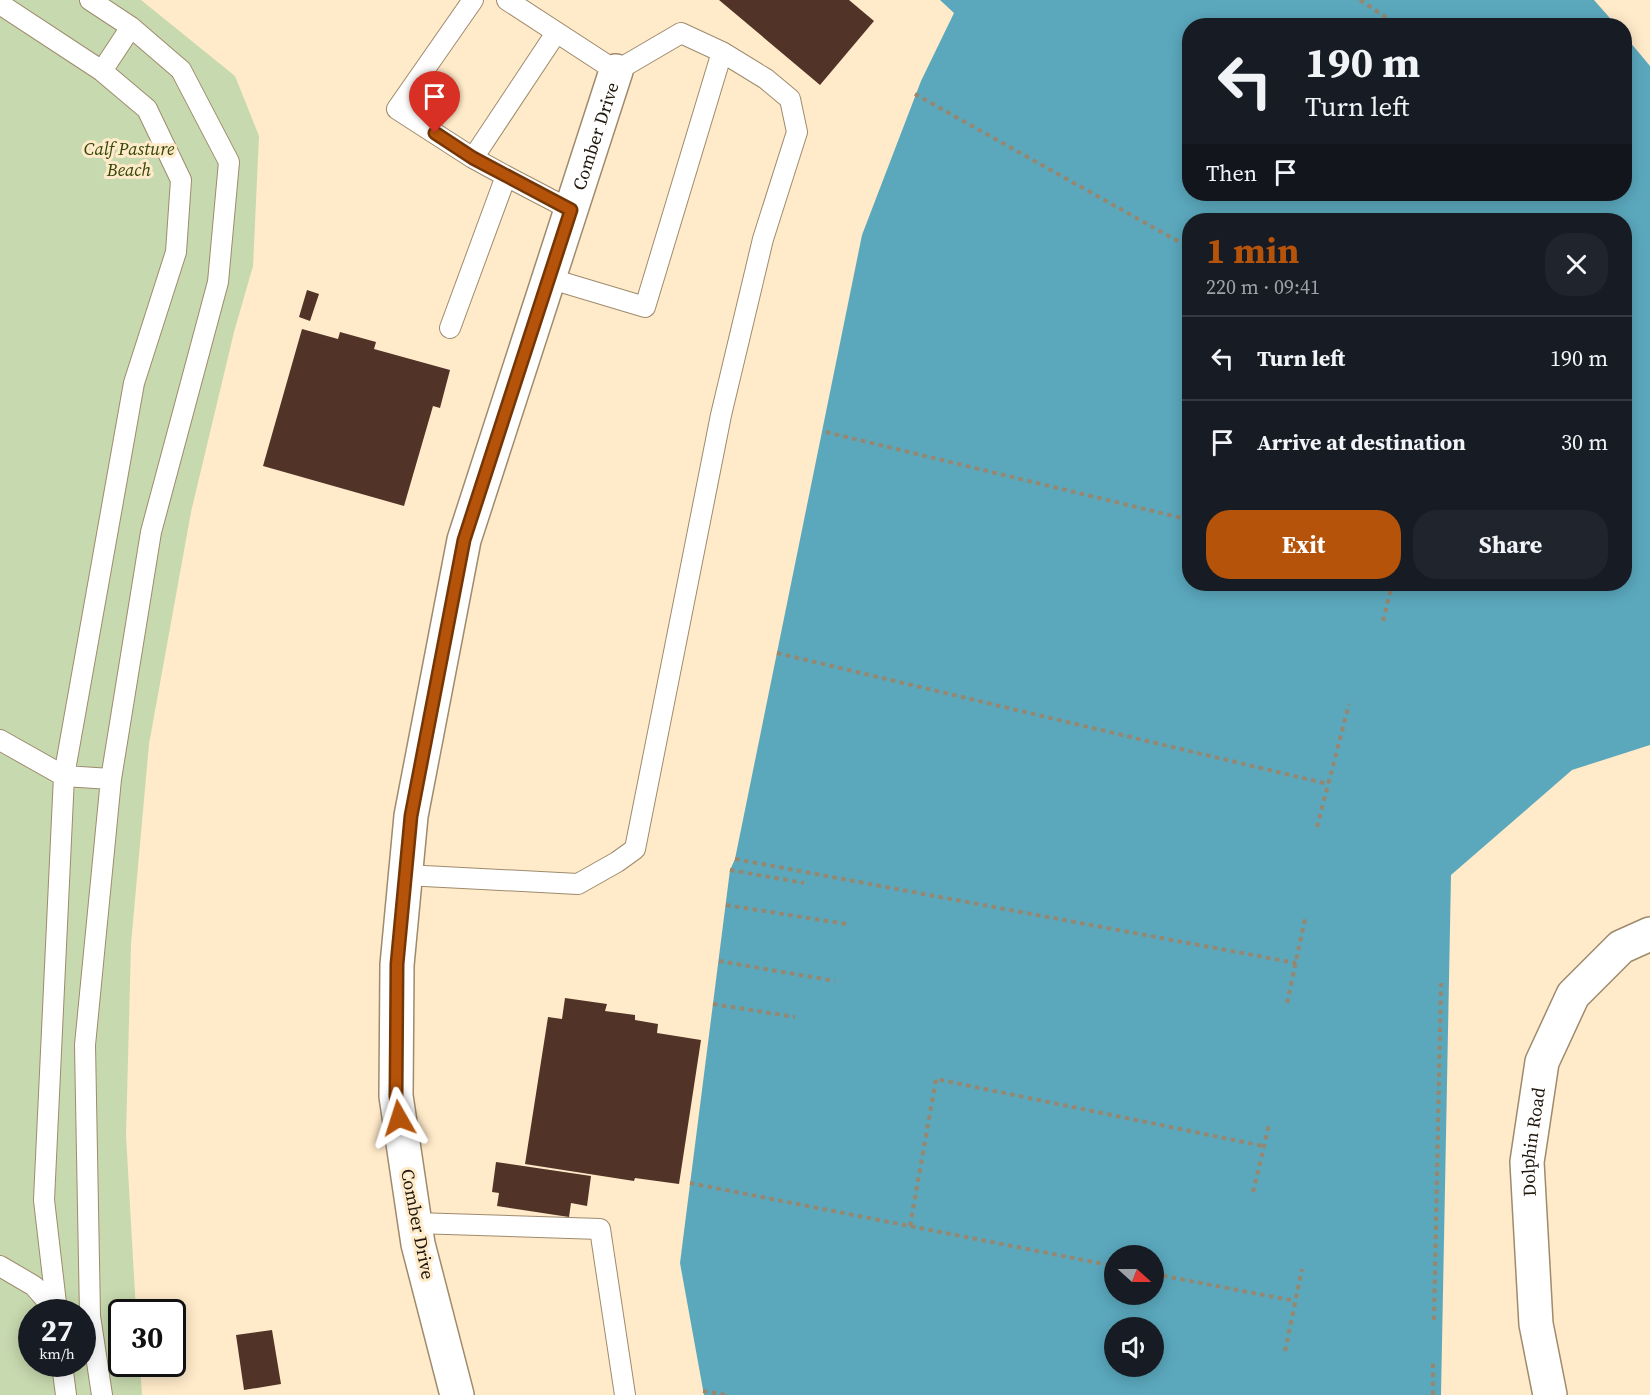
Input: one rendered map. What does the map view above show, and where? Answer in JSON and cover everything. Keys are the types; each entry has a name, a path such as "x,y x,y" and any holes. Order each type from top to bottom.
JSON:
{"street":[{"name":"Comber Drive","path":"457,1395 418,1244 396,1096 397,964 411,816 464,540 616,71"},
{"name":"Dolphin Road","path":"1550,1395 1536,1324 1527,1162 1542,1062 1573,995 1621,947 1650,934"}],"lane":[{"path":"90,0 131,27 181,70 229,162 218,282 151,532 111,779 85,1045 90,1316 102,1395"},
{"path":"473,0 397,109 473,158 571,210"},
{"path":"405,875 578,884 635,849 721,415 763,240 797,132 790,99 766,80 722,52 681,33 616,71 512,2"},
{"path":"0,4 102,71 147,109 181,180 176,252 134,382 64,776 44,1200 55,1299"},
{"path":"102,71 131,27"},
{"path":"473,158 556,33"},
{"path":"549,278 645,307 722,52"},
{"path":"450,328 506,176"},
{"path":"0,740 64,776 111,779"},
{"path":"415,1223 600,1229 625,1395"},
{"path":"0,1266 34,1286 46,1299"},
{"path":"64,1377 66,1395"}],"path":[{"path":"1360,0 1387,18"},
{"path":"915,94 1182,244"},
{"path":"826,432 1182,518"},
{"path":"1383,621 1390,591"},
{"path":"777,653 1328,784"},
{"path":"1317,826 1349,705"},
{"path":"735,859 1296,963"},
{"path":"730,870 804,883"},
{"path":"726,905 846,924"},
{"path":"1287,1003 1305,919"},
{"path":"719,961 835,981"},
{"path":"1434,1320 1441,983"},
{"path":"713,1005 795,1017"},
{"path":"910,1226 936,1079 1263,1146"},
{"path":"1253,1192 1269,1125"},
{"path":"690,1183 1104,1264"},
{"path":"1285,1351 1302,1269"},
{"path":"1164,1276 1295,1301"},
{"path":"1433,1360 1433,1395"},
{"path":"704,1391 727,1395"}],"green space":[{"name":"Calf Pasture Beach","path":"0,0 141,0 235,76 259,136 253,266 234,332 191,512 149,744 131,944 126,1135 135,1299 108,1299 108,1377 141,1377 142,1395 0,1395"}],"water":[{"path":"940,0 1594,0 1610,18 1182,18 1182,201 1632,201 1632,44 1650,66 1650,745 1572,770 1451,875 1441,1395 704,1395 680,1263 730,870 735,859 862,235 921,81 954,13"}],"building":[{"path":"719,0 849,0 874,21 820,85"},
{"path":"307,290 319,294 310,321 299,317"},
{"path":"302,329 338,339 340,332 376,342 374,349 450,370 440,408 433,406 404,506 263,466"},
{"path":"565,998 607,1004 605,1011 635,1015 635,1020 658,1024 657,1033 701,1040 679,1184 635,1178 634,1181 525,1164 548,1017 562,1019"},
{"path":"496,1162 591,1176 587,1206 571,1203 569,1217 497,1206 499,1193 492,1192"},
{"path":"272,1330 281,1384 244,1390 236,1335"}],"route":[{"path":"399,1118 396,1096 397,964 411,816 464,540 571,210 473,158 435,133"}]}
